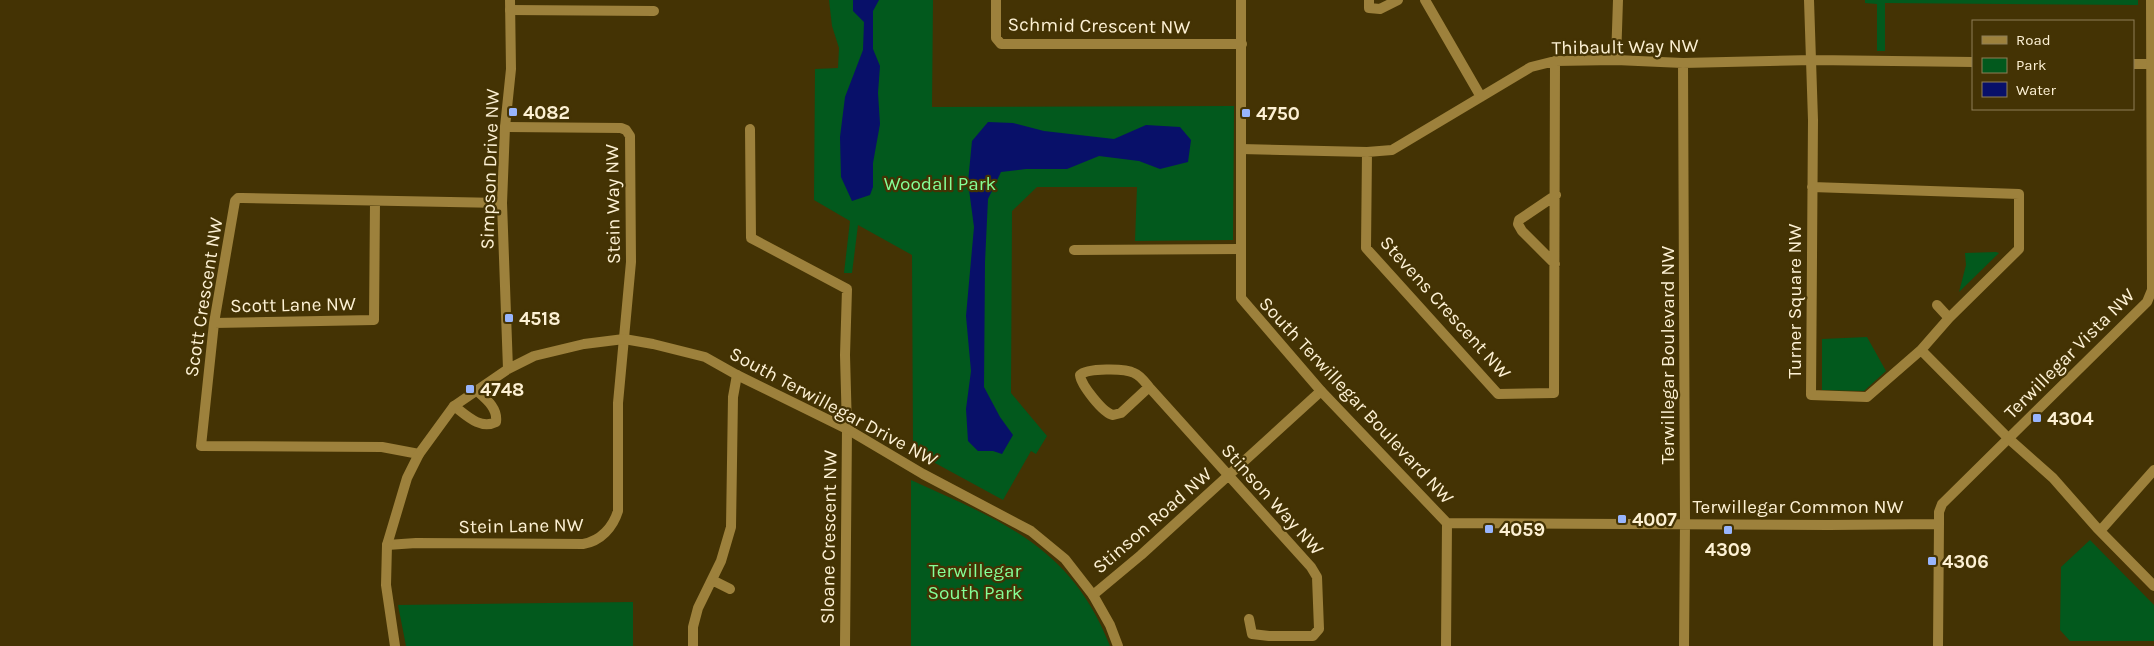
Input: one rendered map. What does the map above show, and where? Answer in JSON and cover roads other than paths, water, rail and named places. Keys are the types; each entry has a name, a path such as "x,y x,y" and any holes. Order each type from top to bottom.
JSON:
{"street":[{"name":"Schmid Crescent NW","path":"996,0 996,38 1001,44 1242,44"},
{"name":"South Terwillegar Boulevard NW","path":"1241,0 1240,291 1243,301 1322,391 1447,523"},
{"path":"1369,0 1369,8 1380,9 1398,0"},
{"path":"1426,0 1481,96"},
{"path":"1616,60 1618,0"},
{"name":"Turner Square NW","path":"1810,0 1813,60 1812,187 1811,395 1868,397 1921,350 1949,318 2019,249 2019,194 1812,187"},
{"path":"2151,0 2153,290"},
{"path":"510,5 654,11"},
{"name":"Simpson Drive NW","path":"508,369 502,203 505,127 510,69 510,5"},
{"name":"Thibault Way NW","path":"1241,149 1367,152 1392,150 1531,67 1555,61 1616,60 1684,63 1813,60 1972,62"},
{"name":"Stevens Crescent NW","path":"1367,152 1366,248 1498,394 1554,393 1555,61"},
{"name":"Terwillegar Boulevard NW","path":"1684,63 1684,646"},
{"path":"2134,64 2150,64"},
{"name":"Stein Way NW","path":"505,127 621,128 626,130 630,136 631,262 624,339"},
{"name":"Sloane Crescent NW","path":"750,129 751,238 847,289 845,355 847,429 845,646"},
{"path":"1555,264 1518,224 1519,220 1556,195"},
{"name":"Scott Crescent NW","path":"419,454 382,447 201,446 214,323 235,202 238,198 502,203"},
{"name":"Scott Lane NW","path":"214,323 374,320 375,202"},
{"path":"1074,250 1240,249"},
{"name":"Terwillegar Vista NW","path":"1938,524 1942,504 2147,302 2153,290"},
{"path":"1937,305 1949,318"},
{"name":"South Terwillegar Drive NW","path":"395,646 386,585 387,545 407,478 419,454 454,406 508,369 534,356 584,344 624,339 705,357 737,375 847,429 923,474 1031,531 1065,559 1093,595 1110,625 1118,646"},
{"name":"Stein Lane NW","path":"387,545 583,544 600,539 618,511 618,403 624,339"},
{"path":"1921,350 2009,439 2053,478 2100,531 2154,586"},
{"name":"Stinson Way NW","path":"1149,387 1121,413 1113,415 1106,412 1083,384 1080,375 1088,371 1126,370 1137,374 1149,387 1229,476 1311,568 1317,577 1319,629 1313,636 1252,634 1249,620"},
{"path":"693,646 698,608 721,561 731,527 733,397 737,375"},
{"path":"454,406 478,424 490,425 496,422 492,404 477,391"},
{"name":"Stinson Road NW","path":"1093,595 1229,476 1322,391"},
{"path":"2100,531 2154,470"},
{"path":"1446,646 1447,523"},
{"name":"Terwillegar Common NW","path":"1447,523 1938,524"},
{"path":"1938,524 1938,646"},
{"path":"712,580 730,589"}],"water":[{"path":"853,0 879,0 873,11 873,49 880,66 878,93 880,124 873,163 873,187 870,195 852,201 841,177 840,137 845,97 863,50 864,22 853,11"},
{"path":"988,122 1013,123 1044,131 1114,139 1146,125 1180,127 1191,140 1188,162 1160,169 1139,161 1099,156 1067,169 1026,169 1001,172 988,199 985,262 984,387 1000,417 1013,435 1002,454 993,451 978,451 968,441 966,409 971,371 966,316 974,227 968,182 972,141"}],"place":[{"name":"4082","path":"513,112"},
{"name":"4750","path":"1246,113"},
{"name":"4518","path":"509,318"},
{"name":"4748","path":"470,389"},
{"name":"4304","path":"2037,418"},
{"name":"4007","path":"1622,519"},
{"name":"4059","path":"1489,529"},
{"name":"4309","path":"1728,530"},
{"name":"4306","path":"1932,561"}],"park label":[{"name":"Woodall Park","path":"940,183"},
{"name":"Terwillegar South Park","path":"975,581"}]}
